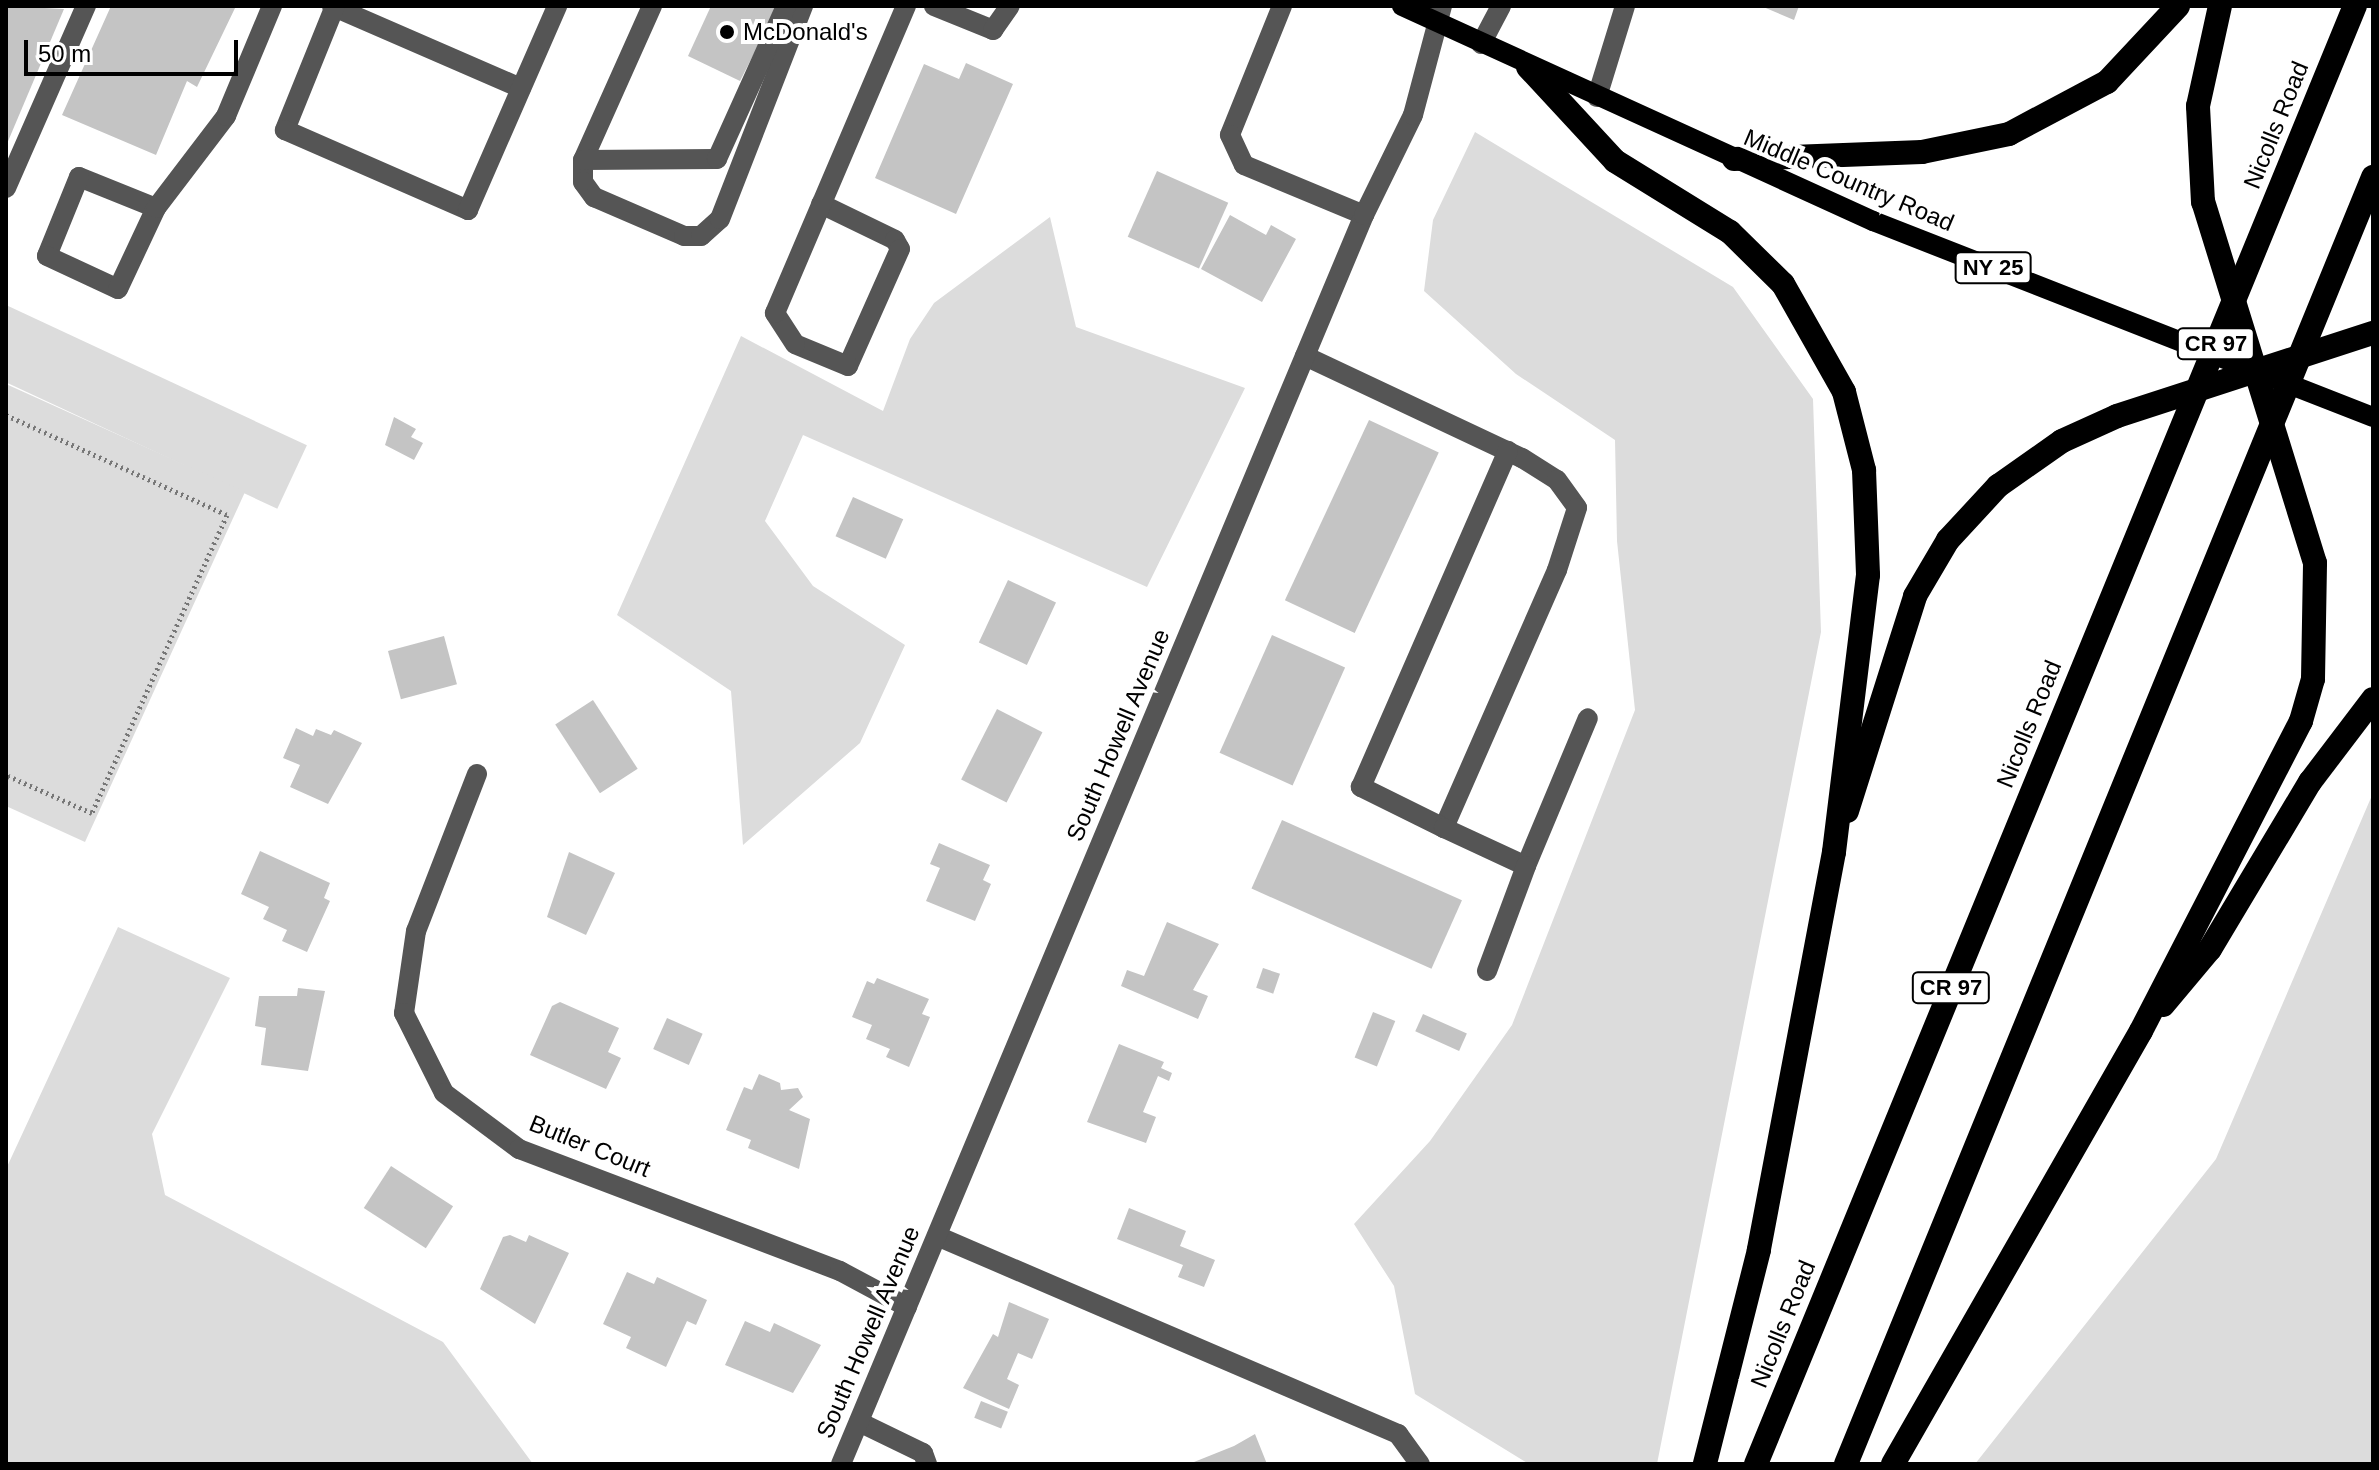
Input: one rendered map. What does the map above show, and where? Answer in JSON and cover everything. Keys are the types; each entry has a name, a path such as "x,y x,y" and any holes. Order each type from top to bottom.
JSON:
{"highway":[{"path":"1734,159 1922,152 2009,134 2107,82 2178,6"},
{"path":"1893,1464 2141,1031 2301,721 2313,679 2315,563 2254,371 2199,171 2198,106 2220,6"},
{"name":"Nicolls Road","path":"1756,1464 2355,6"},
{"path":"1528,67 1615,161 1700,211 1758,258 1806,315 1844,392 1864,470 1869,538 1834,852 1759,1250 1705,1464"},
{"path":"1846,1464 2373,177"},
{"path":"1834,852 1895,645 1930,568 1969,515 2062,441 2254,371 2373,333"},
{"path":"2141,1031 2210,949 2317,772 2373,699"}],"main road":[{"name":"Middle Country Road","path":"1402,6 1440,15 1481,44 1734,159 2373,417"}],"street":[{"path":"6,188 86,6"},
{"path":"156,208 79,177 47,256 118,289 156,208 226,116 272,6"},
{"path":"521,88 334,6 285,130 468,210 557,6"},
{"path":"652,6 583,160 583,182 594,197 684,236 701,236 720,219 803,6"},
{"path":"583,160 717,159 786,6"},
{"path":"821,204 895,240 900,249 848,366 795,344 775,313 821,204 906,6"},
{"path":"934,6 993,30 1010,6"},
{"path":"1282,6 1230,135 1244,165 1364,215"},
{"path":"1481,44 1501,6"},
{"path":"1597,97 1621,7"},
{"name":"South Howell Avenue","path":"841,1464 1364,215 1418,102 1440,15"},
{"path":"1305,356 1508,451 1570,494 1576,523 1444,828"},
{"path":"1508,451 1361,787 1526,866"},
{"path":"1487,971 1526,866 1588,718"},
{"name":"Butler Court","path":"477,774 416,931 404,1013 444,1093 519,1149 840,1271 907,1307"},
{"path":"937,1236 1398,1434 1420,1464"},
{"path":"859,1422 923,1453 927,1464"}],"path":[{"path":"6,415 227,515 92,813 6,775"}],"shaded area":[{"path":"1475,132 1733,287 1813,399 1821,632 1657,1464 1529,1464 1415,1394 1394,1286 1354,1224 1430,1141 1512,1025 1635,710 1617,541 1615,440 1516,374 1424,291 1433,220"},
{"path":"1050,217 1076,327 1245,388 1147,587 803,435 765,521 813,586 905,645 860,743 743,845 731,691 617,615 741,336 883,411 910,339 934,303"},
{"path":"6,305 307,445 277,509 6,382"},
{"path":"6,384 245,492 85,842 6,806"},
{"path":"2373,793 2373,1464 1975,1464 2216,1159"},
{"path":"118,927 230,978 152,1134 165,1195 443,1342 533,1464 6,1464 6,1169"}],"building":[{"path":"6,6 64,9 6,146"},
{"path":"111,6 236,6 197,87 187,81 156,155 62,115"},
{"path":"711,6 778,6 740,81 688,56"},
{"path":"1761,6 1799,6 1794,20"},
{"path":"966,63 1013,84 956,214 875,178 924,64 959,79"},
{"path":"1157,171 1228,203 1199,269 1128,237"},
{"path":"1230,215 1266,235 1271,225 1296,239 1262,302 1201,269"},
{"path":"394,417 416,429 411,437 423,443 414,460 385,445"},
{"path":"1369,420 1439,453 1355,633 1285,600"},
{"path":"853,497 903,519 886,559 836,536"},
{"path":"1008,580 1056,602 1027,665 979,643"},
{"path":"1272,635 1345,668 1293,785 1220,753"},
{"path":"444,636 457,684 401,699 388,651"},
{"path":"593,700 638,769 600,793 555,725"},
{"path":"997,709 1042,732 1007,803 961,779"},
{"path":"296,728 313,736 316,729 331,735 334,730 362,743 328,804 290,787 300,765 283,758"},
{"path":"1282,820 1462,900 1431,969 1251,889"},
{"path":"939,843 990,865 983,880 991,884 975,921 926,901 940,868 930,864"},
{"path":"260,851 330,883 324,898 330,901 307,952 282,941 287,930 263,919 269,907 241,894"},
{"path":"569,852 615,873 586,935 547,917"},
{"path":"1167,922 1219,944 1193,990 1208,996 1198,1019 1121,986 1127,970 1144,976"},
{"path":"1263,968 1280,974 1273,994 1256,988"},
{"path":"877,978 929,999 922,1014 930,1017 909,1067 886,1057 890,1049 866,1039 872,1025 852,1017 867,981 874,984"},
{"path":"298,988 325,991 308,1071 261,1065 266,1028 255,1026 259,996 297,996"},
{"path":"560,1002 619,1028 608,1052 621,1058 606,1089 530,1055 552,1006"},
{"path":"1373,1012 1395,1021 1377,1066 1355,1057"},
{"path":"1423,1014 1467,1034 1459,1051 1415,1031"},
{"path":"667,1018 703,1034 689,1065 653,1049"},
{"path":"1119,1044 1164,1062 1161,1068 1172,1073 1169,1081 1158,1076 1143,1112 1156,1117 1146,1143 1087,1122"},
{"path":"759,1074 780,1083 781,1090 798,1088 803,1097 789,1110 810,1119 799,1169 748,1148 751,1140 726,1130 744,1087 752,1090"},
{"path":"391,1166 453,1206 426,1248 364,1208"},
{"path":"1129,1208 1186,1231 1180,1246 1215,1260 1204,1287 1178,1277 1183,1265 1117,1239"},
{"path":"510,1235 526,1242 529,1235 569,1253 535,1324 480,1289 503,1237"},
{"path":"627,1272 654,1284 657,1277 707,1300 696,1325 687,1321 666,1367 626,1348 631,1337 603,1324"},
{"path":"1009,1302 1049,1319 1032,1359 1018,1353 1007,1379 1019,1385 1009,1409 963,1388 993,1334 998,1337"},
{"path":"745,1321 770,1332 774,1323 821,1345 793,1393 725,1365"},
{"path":"981,1401 1008,1412 1001,1429 974,1418"},
{"path":"1255,1434 1267,1464 1189,1464 1234,1446"}],"place":[{"name":"McDonald's","path":"727,32"}]}
